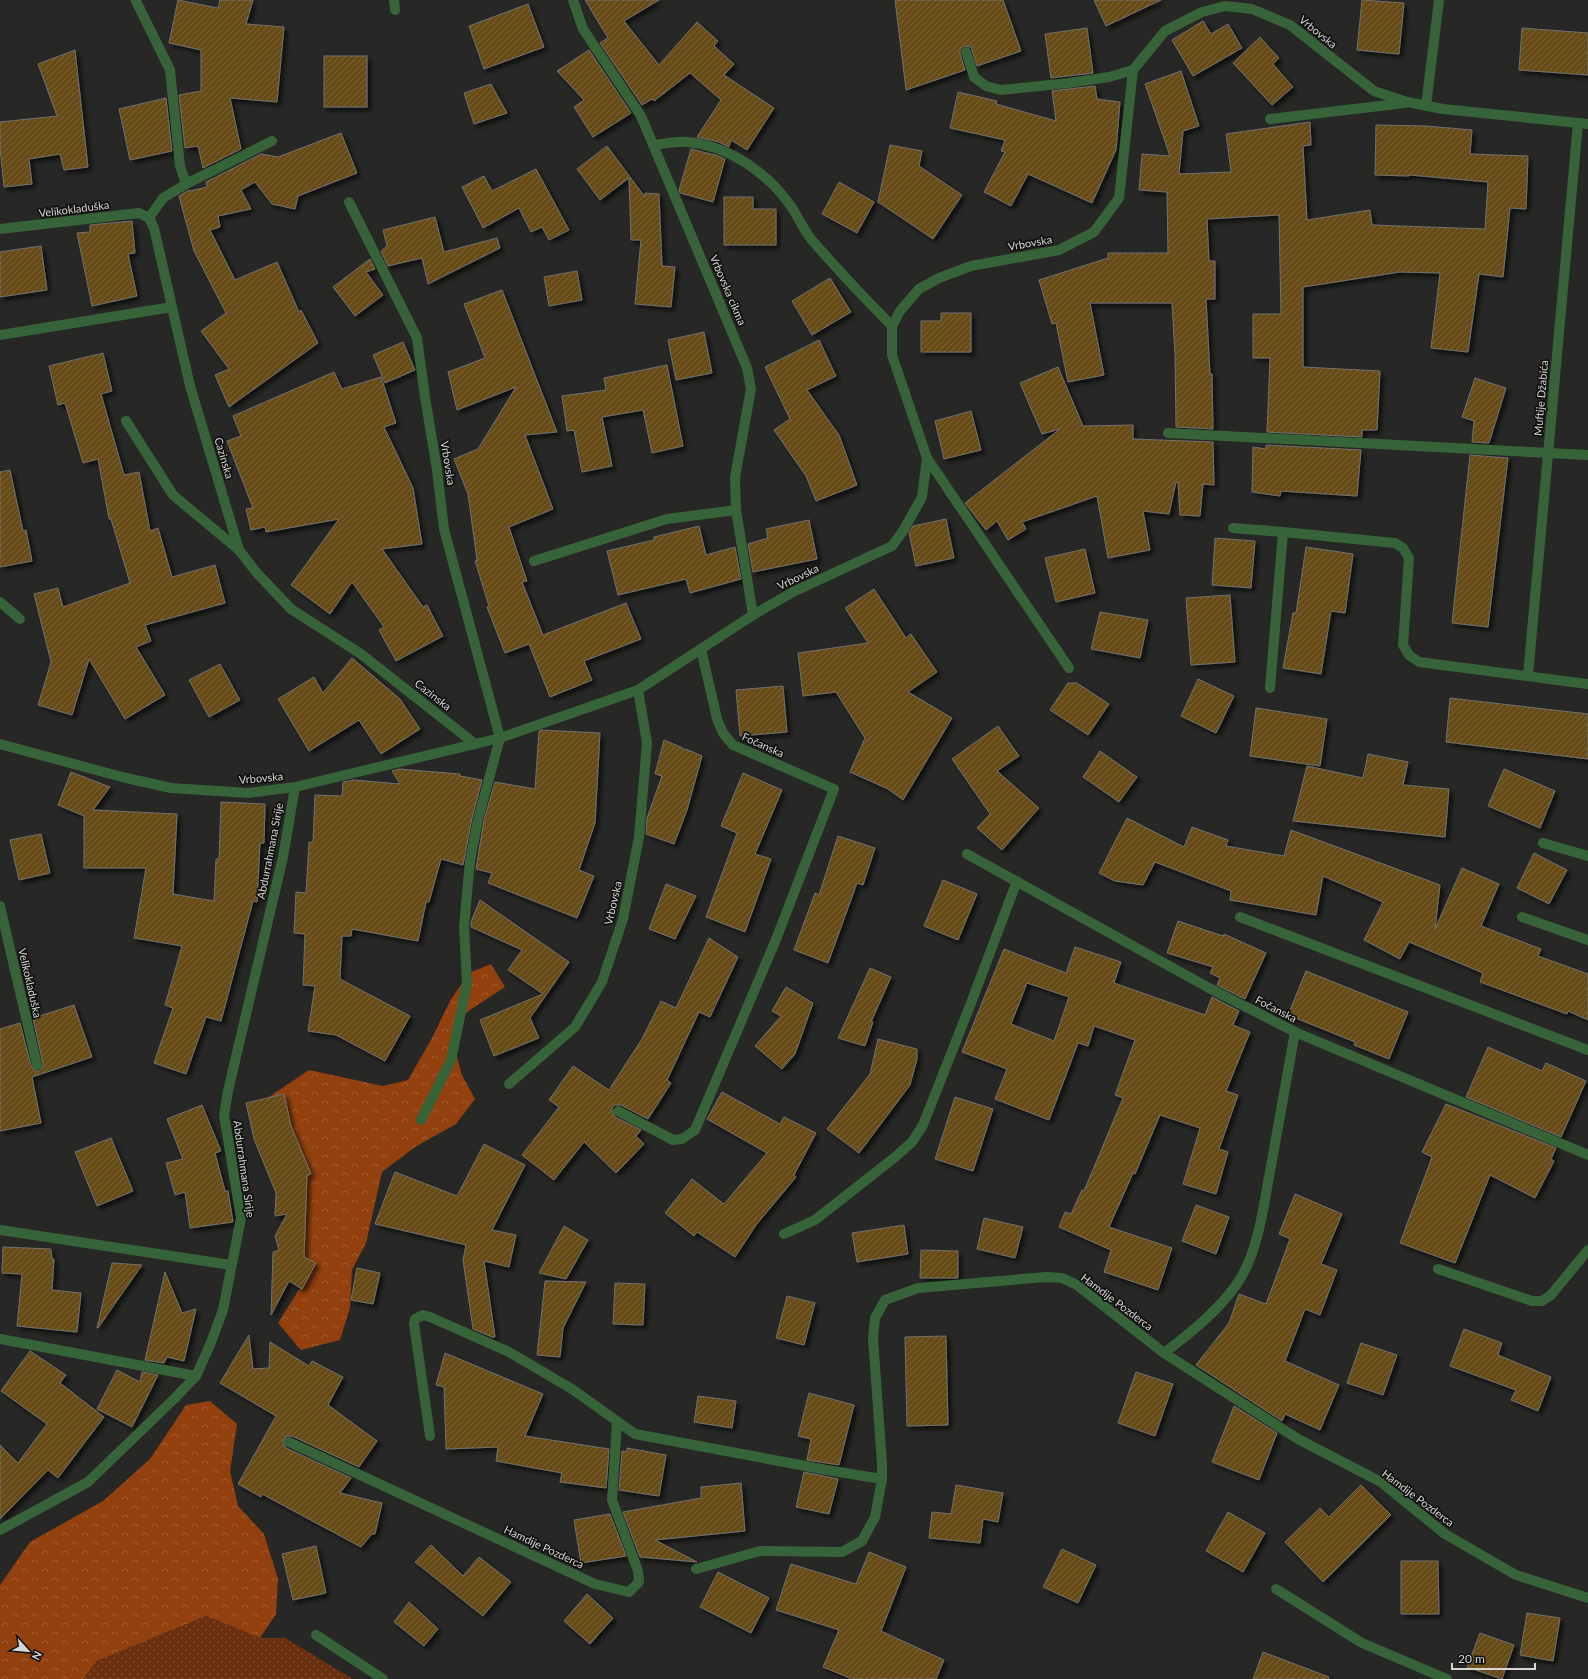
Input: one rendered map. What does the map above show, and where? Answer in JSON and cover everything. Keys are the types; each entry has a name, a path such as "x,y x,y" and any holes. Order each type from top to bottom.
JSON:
{"street":[{"name":"Vrbovska cikma","path":"573,0 583,29 641,116 747,368 751,389 735,477 736,510 753,615"},
{"path":"1426,106 1439,0"},
{"path":"136,1 170,70 180,166 186,184"},
{"name":"Vrbovska","path":"1069,668 927,458 892,355 892,326 900,312 919,289 939,278 971,266 1059,250 1094,232 1119,198 1133,70 1165,31 1202,12 1225,6 1252,9 1290,25 1374,91 1407,102 1443,109 1583,123"},
{"path":"966,52 974,77 986,86 1001,90 1109,77 1133,70"},
{"name":"Vrbovska","path":"1270,119 1407,102"},
{"name":"Muftije Džabića","path":"1528,675 1548,452 1583,123"},
{"path":"149,218 163,198 186,184 272,141"},
{"path":"653,145 686,141 713,147 754,169 768,179 790,204 810,237 841,273 892,326"},
{"name":"Vrbovska","path":"349,202 417,338 437,470 444,529 500,738"},
{"name":"Velikokladuška","path":"0,229 139,213 149,218"},
{"name":"Cazinska","path":"149,218 154,228 190,386 239,550 256,572 291,609 361,654 475,744"},
{"path":"0,335 172,307"},
{"path":"126,421 173,495 239,550"},
{"path":"1168,433 1588,455"},
{"name":"Vrbovska","path":"0,744 122,777 171,788 248,793 295,786 500,738 638,690 753,615 793,592 892,546 903,531 922,497 927,458"},
{"path":"534,561 667,519 736,510"},
{"path":"1233,528 1396,543 1403,548 1409,558 1403,645 1409,656 1419,662 1588,684"},
{"path":"1270,688 1283,532"},
{"path":"0,602 20,620"},
{"name":"Fočanska","path":"618,1111 673,1140 682,1139 695,1130 775,942 834,789 733,745 723,733 717,719 701,649"},
{"name":"Vrbovska","path":"509,1084 575,1027 602,982 623,919 639,837 647,744 638,690"},
{"path":"421,1120 451,1060 467,984 464,927 470,861 478,819 500,738"},
{"name":"Abdurrahmana Sirije","path":"0,1530 88,1482 196,1376 210,1345 223,1310 240,1218 224,1115 228,1091 283,857 295,786"},
{"path":"1543,843 1588,856"},
{"name":"Fočanska","path":"967,854 1211,989 1295,1032 1588,1155"},
{"path":"784,1234 815,1220 912,1142 923,1125 972,1003 1017,881"},
{"name":"Velikokladuška","path":"0,906 37,1065"},
{"path":"1240,917 1588,1050"},
{"path":"1522,917 1588,940"},
{"path":"1164,1353 1184,1338 1226,1298 1242,1275 1253,1253 1264,1205 1295,1032"},
{"path":"0,1230 231,1265"},
{"path":"1438,1268 1532,1300 1542,1301 1551,1295 1588,1250"},
{"name":"Hamdije Pozderca","path":"696,1569 760,1552 842,1552 862,1541 876,1517 882,1479 873,1338 875,1318 885,1300 918,1288 1046,1277 1062,1278 1077,1285 1164,1353 1298,1439 1381,1482 1451,1538 1516,1575 1588,1598"},
{"path":"430,1436 414,1324 415,1319 423,1315 509,1352 572,1389 635,1434 882,1479"},
{"path":"0,1338 196,1376"},
{"name":"Hamdije Pozderca","path":"289,1442 595,1584 629,1592 639,1582 638,1570 612,1500 617,1422"},
{"path":"1276,1589 1362,1643 1447,1679"},
{"path":"316,1635 383,1679"}],"shaded area":[{"path":"206,1616 260,1638 285,1638 353,1679 83,1679 97,1661"}],"green space":[{"path":"491,964 505,987 467,1012 451,1036 462,1075 475,1099 456,1124 415,1147 382,1172 366,1243 352,1270 350,1308 340,1340 301,1350 278,1323 300,1288 278,1142 269,1097 309,1070 383,1086 408,1080 432,1038 450,1001 469,973"},
{"path":"210,1401 237,1424 230,1471 238,1506 264,1534 278,1579 276,1614 260,1638 206,1616 97,1661 83,1679 0,1679 0,1585 30,1542 103,1501 150,1459 186,1405"}],"building":[{"path":"178,0 218,8 220,0 253,0 246,24 284,27 277,102 230,98 241,149 203,168 198,146 185,148 179,95 201,91 201,50 169,43"},
{"path":"585,0 659,0 624,21 659,65 697,22 718,41 714,46 734,64 724,75 774,108 747,150 731,140 729,147 719,142 697,137 721,100 690,73 654,101 652,99 642,105 600,43 608,38"},
{"path":"895,0 1003,0 1021,51 977,66 971,47 964,46 960,50 960,54 965,70 906,90"},
{"path":"1094,0 1161,0 1106,26"},
{"path":"1362,0 1404,3 1399,54 1357,50"},
{"path":"528,4 544,47 484,69 469,26"},
{"path":"1203,21 1211,34 1228,24 1242,48 1193,76 1172,40"},
{"path":"1087,28 1093,73 1051,78 1045,34"},
{"path":"1522,28 1588,33 1588,75 1519,70"},
{"path":"1260,37 1279,58 1273,64 1293,87 1272,105 1233,63"},
{"path":"75,50 88,167 64,170 60,154 29,159 32,184 4,187 0,148 0,122 57,116 38,64"},
{"path":"589,50 631,113 593,137 574,107 584,100 557,71"},
{"path":"324,56 367,56 367,107 324,107"},
{"path":"1181,71 1199,126 1183,131 1179,174 1231,172 1226,134 1310,122 1311,145 1303,146 1307,220 1370,210 1372,225 1485,229 1488,182 1410,175 1375,175 1376,125 1427,126 1472,130 1470,154 1528,156 1526,209 1510,208 1503,277 1479,274 1468,352 1431,348 1440,273 1400,272 1303,287 1303,367 1380,371 1377,430 1362,430 1362,437 1267,432 1270,358 1253,358 1253,314 1281,314 1279,215 1207,219 1209,261 1215,261 1215,299 1206,299 1210,374 1212,374 1213,429 1176,427 1175,354 1172,303 1090,303 1104,375 1068,382 1056,323 1052,324 1039,280 1108,258 1108,253 1168,253 1167,192 1139,190 1142,154 1170,156 1145,84"},
{"path":"491,84 507,113 474,124 464,93"},
{"path":"1095,86 1097,99 1120,102 1116,150 1092,203 1028,174 1011,206 984,192 1005,152 1001,151 1005,140 950,128 958,92 997,101 996,104 1056,121 1052,91"},
{"path":"166,98 172,151 130,160 119,109"},
{"path":"341,133 357,173 298,196 295,209 272,204 255,182 241,190 251,209 218,216 220,227 210,230 235,280 277,262 299,312 301,310 318,343 229,407 215,375 229,369 201,331 226,313 194,251 179,196 189,190 207,187 206,182 261,154 278,157"},
{"path":"890,145 922,151 919,166 962,195 933,239 878,202"},
{"path":"607,146 645,197 645,193 659,194 662,266 675,267 671,307 635,304 641,240 631,240 629,178 600,200 577,169"},
{"path":"691,149 725,159 713,202 680,193 679,190"},
{"path":"536,169 569,230 549,240 542,227 531,232 519,208 483,228 462,187 484,176 492,191"},
{"path":"839,182 874,202 857,233 822,214"},
{"path":"724,197 753,197 753,209 776,209 776,245 724,245"},
{"path":"435,217 444,252 497,238 500,248 428,284 422,258 388,266 381,251 387,246 383,230"},
{"path":"132,221 135,253 128,254 137,296 92,306 77,233 90,232 90,225"},
{"path":"41,246 47,290 0,297 0,252"},
{"path":"370,259 375,269 366,272 383,295 355,316 333,287"},
{"path":"577,271 582,300 549,306 544,277"},
{"path":"830,278 851,312 812,335 792,301"},
{"path":"502,290 557,432 525,435 553,509 509,527 527,581 522,582 543,635 626,603 641,639 584,661 592,680 550,697 529,644 505,653 487,607 489,606 475,561 477,560 468,494 454,459 478,449 516,387 457,410 448,372 485,358 464,304"},
{"path":"941,313 971,313 971,352 921,352 921,321 941,321"},
{"path":"704,332 712,373 676,380 668,340"},
{"path":"819,340 836,376 807,390 839,435 857,485 816,501 806,476 774,430 790,419 765,367"},
{"path":"403,342 415,370 385,383 373,355"},
{"path":"103,353 112,391 101,394 124,475 139,472 150,531 158,528 172,577 215,565 225,603 145,625 151,641 136,647 165,695 125,719 89,659 72,715 38,705 51,662 34,594 58,588 63,607 130,583 111,519 109,519 98,459 83,463 65,403 58,405 49,366"},
{"path":"667,365 683,446 652,453 643,410 602,417 612,466 582,472 574,430 567,431 562,396 606,390 604,378"},
{"path":"1058,367 1083,426 1133,425 1133,439 1213,442 1214,485 1203,484 1200,516 1180,515 1178,482 1176,482 1169,514 1143,511 1150,550 1108,558 1097,496 1022,522 1026,529 1008,540 997,521 986,530 965,503 1060,429 1042,434 1020,383"},
{"path":"334,372 342,389 381,377 396,423 384,427 413,488 422,544 382,549 423,607 427,605 443,636 396,661 379,630 384,627 352,582 330,614 291,585 339,519 266,532 265,527 251,530 246,509 253,508 227,441 241,436 233,416"},
{"path":"1475,378 1506,388 1489,443 1472,442 1474,421 1462,417"},
{"path":"971,411 981,450 944,459 935,421"},
{"path":"1266,445 1361,450 1357,496 1281,491 1280,496 1252,492 1253,447 1266,449"},
{"path":"1470,455 1508,458 1488,627 1452,623"},
{"path":"10,470 23,531 26,530 32,561 0,567 0,472"},
{"path":"946,519 954,558 916,566 909,533 913,526"},
{"path":"809,520 817,559 753,572 748,544 768,538 766,529"},
{"path":"699,526 706,555 735,547 741,579 690,593 686,579 618,595 607,551 654,540 654,537"},
{"path":"1215,538 1255,541 1251,588 1212,585"},
{"path":"1306,547 1353,554 1345,613 1331,611 1321,674 1283,668 1293,613 1296,613"},
{"path":"1085,549 1095,593 1056,602 1045,558"},
{"path":"874,589 906,638 911,634 937,672 908,692 952,718 903,800 888,789 850,772 865,738 836,692 803,696 798,653 868,643 845,608"},
{"path":"1230,595 1235,662 1191,665 1186,598"},
{"path":"1100,612 1148,620 1140,658 1091,649"},
{"path":"352,658 400,699 420,729 381,754 359,720 309,751 278,699 314,677 323,693"},
{"path":"220,664 240,700 209,717 189,680"},
{"path":"1198,679 1234,696 1216,733 1181,716"},
{"path":"1068,683 1077,683 1109,704 1088,735 1050,710"},
{"path":"783,686 787,732 740,736 736,690"},
{"path":"1450,698 1588,714 1588,759 1446,742"},
{"path":"1256,708 1327,719 1320,766 1250,756"},
{"path":"998,726 1019,756 997,771 1039,808 1002,850 977,828 990,814 952,759"},
{"path":"539,731 600,733 595,823 579,870 594,876 577,918 488,883 492,873 476,869 484,820 495,782 535,789"},
{"path":"664,740 683,748 684,750 686,749 702,756 687,810 674,844 646,834 647,818 662,776 655,774"},
{"path":"1100,751 1137,777 1119,802 1083,777"},
{"path":"1368,754 1408,762 1403,785 1449,789 1445,837 1293,821 1307,766 1363,778"},
{"path":"399,769 460,774 460,776 482,780 472,818 463,865 441,859 429,902 426,902 418,941 352,929 351,936 342,936 340,979 410,1016 385,1061 336,1035 308,1031 315,986 303,985 305,934 294,933 296,892 306,893 309,842 313,842 315,795 342,796 343,782 354,780 400,784 392,771"},
{"path":"1504,769 1555,791 1540,828 1488,806"},
{"path":"71,772 110,787 93,810 177,814 173,894 214,901 216,859 219,859 221,802 265,804 264,843 260,843 257,902 253,901 221,1021 206,1017 186,1074 154,1063 173,1008 165,1005 182,946 134,938 146,868 84,868 84,816 58,805"},
{"path":"743,773 782,790 755,854 771,859 745,932 706,917 737,833 721,826"},
{"path":"1127,818 1184,847 1192,827 1228,840 1226,846 1284,856 1291,830 1440,885 1435,929 1462,868 1499,884 1481,926 1541,949 1538,956 1588,974 1588,1020 1568,1011 1567,1014 1480,982 1483,973 1409,942 1400,959 1364,940 1383,902 1323,876 1316,915 1230,900 1231,891 1155,862 1143,885 1115,881 1099,873"},
{"path":"41,834 50,873 19,880 10,840"},
{"path":"838,836 875,848 863,885 857,883 828,963 794,950 815,893 819,895"},
{"path":"1534,853 1567,870 1549,904 1517,888"},
{"path":"943,880 977,894 958,940 924,926"},
{"path":"666,884 696,896 675,939 649,929"},
{"path":"480,900 569,962 530,1018 539,1038 494,1056 480,1020 543,994 508,970 522,950 471,927 471,922"},
{"path":"1178,921 1223,936 1224,934 1266,953 1245,999 1217,985 1220,978 1210,973 1213,967 1167,953"},
{"path":"709,938 738,957 710,1017 699,1012 667,1080 671,1083 648,1119 621,1105 615,1105 612,1108 612,1112 615,1117 641,1130 636,1136 644,1144 616,1173 584,1142 554,1180 522,1155 559,1107 549,1100 573,1066 609,1090 642,1039 661,1001 676,1008"},
{"path":"1075,947 1121,962 1114,983 1205,1015 1212,997 1239,1011 1233,1025 1250,1032 1226,1091 1238,1095 1219,1149 1228,1152 1216,1194 1183,1184 1200,1128 1160,1115 1135,1174 1133,1173 1109,1227 1172,1248 1158,1290 1104,1272 1111,1250 1059,1227 1065,1212 1071,1214 1082,1190 1084,1191 1123,1098 1115,1095 1135,1040 1094,1026 1088,1046 1078,1043 1049,1120 995,1099 1007,1069 962,1052 1004,949 1066,973","holes":["1027,983 1069,997 1054,1041 1011,1024"]},
{"path":"870,968 891,977 871,1022 873,1022 865,1046 838,1038"},
{"path":"1306,971 1408,1012 1389,1059 1354,1045 1355,1042 1288,1015"},
{"path":"786,987 813,1003 795,1054 782,1069 755,1046 781,1016 772,1011"},
{"path":"74,1005 92,1057 32,1077 41,1123 0,1131 0,1029 20,1023 31,1066 35,1071 39,1071 43,1067 43,1064 33,1018"},
{"path":"878,1039 917,1049 917,1059 910,1085 859,1153 827,1129 870,1074"},
{"path":"1488,1047 1542,1071 1546,1063 1586,1081 1561,1137 1466,1097"},
{"path":"722,1092 780,1124 784,1117 816,1133 794,1175 796,1177 756,1225 735,1257 697,1232 694,1236 665,1213 692,1179 724,1204 767,1153 707,1119"},
{"path":"284,1094 291,1126 311,1174 307,1175 304,1257 316,1263 302,1289 289,1281 271,1315 273,1252 279,1250 275,1236 287,1214 275,1216 276,1193 254,1139 246,1103"},
{"path":"955,1097 993,1109 973,1171 935,1159"},
{"path":"1446,1104 1556,1148 1551,1159 1554,1161 1535,1198 1490,1175 1455,1263 1400,1243 1432,1157 1422,1152"},
{"path":"202,1105 221,1151 215,1153 225,1191 228,1191 233,1222 190,1228 185,1192 175,1195 166,1163 183,1159 167,1119"},
{"path":"111,1138 133,1191 97,1206 75,1152"},
{"path":"484,1144 525,1165 492,1230 516,1235 509,1267 484,1261 495,1337 473,1329 463,1260 466,1245 375,1224 395,1172 457,1196"},
{"path":"1295,1194 1342,1214 1321,1264 1337,1270 1320,1315 1305,1309 1285,1361 1339,1385 1320,1430 1285,1414 1282,1421 1196,1365 1229,1323 1239,1294 1266,1304 1290,1239 1279,1234"},
{"path":"1196,1205 1229,1217 1216,1254 1182,1241"},
{"path":"984,1218 1023,1227 1015,1258 977,1249"},
{"path":"904,1225 908,1254 857,1262 852,1233"},
{"path":"564,1226 588,1240 566,1279 539,1273"},
{"path":"3,1247 51,1249 52,1259 54,1259 52,1290 81,1293 77,1332 17,1326 22,1274 2,1273"},
{"path":"921,1250 958,1251 958,1278 920,1278"},
{"path":"112,1263 142,1265 97,1328"},
{"path":"357,1268 380,1273 373,1304 351,1300"},
{"path":"165,1272 182,1313 196,1309 184,1361 167,1357 164,1363 145,1360"},
{"path":"545,1281 586,1282 563,1328 560,1357 537,1355"},
{"path":"615,1283 645,1284 643,1325 613,1324"},
{"path":"787,1296 815,1303 804,1345 776,1338"},
{"path":"1464,1329 1502,1343 1498,1355 1551,1377 1538,1411 1511,1400 1516,1390 1450,1366"},
{"path":"249,1335 253,1369 269,1368 270,1342 309,1366 312,1361 343,1377 328,1405 377,1441 359,1467 292,1436 286,1436 283,1442 286,1448 351,1478 340,1493 382,1503 375,1534 372,1534 361,1547 262,1494 261,1497 238,1484 276,1416 220,1383"},
{"path":"946,1336 948,1425 907,1426 905,1337"},
{"path":"1361,1343 1397,1355 1383,1395 1347,1383"},
{"path":"30,1351 66,1375 60,1383 104,1417 58,1478 48,1470 0,1519 0,1445 18,1463 47,1424 1,1391"},
{"path":"445,1353 543,1394 525,1436 609,1449 606,1488 560,1482 562,1473 496,1461 498,1447 446,1449 444,1387 436,1385"},
{"path":"117,1370 140,1382 142,1372 158,1375 132,1427 97,1409"},
{"path":"1136,1372 1173,1384 1155,1436 1118,1423"},
{"path":"809,1393 854,1405 839,1465 807,1460 811,1439 798,1436"},
{"path":"698,1396 736,1401 732,1428 694,1422"},
{"path":"1234,1406 1277,1433 1259,1480 1212,1462"},
{"path":"627,1448 666,1455 659,1496 619,1490 622,1451 627,1452"},
{"path":"804,1472 838,1479 829,1514 796,1507"},
{"path":"741,1483 745,1531 655,1540 697,1562 640,1557 623,1512 701,1498 701,1487"},
{"path":"956,1485 1003,1493 998,1522 983,1519 980,1543 929,1538 932,1512 951,1514"},
{"path":"1361,1485 1391,1515 1323,1582 1285,1542 1320,1508 1329,1517"},
{"path":"1228,1512 1265,1533 1243,1572 1206,1551"},
{"path":"610,1514 626,1556 581,1563 574,1520"},
{"path":"431,1545 463,1576 479,1557 511,1582 483,1616 415,1562"},
{"path":"316,1546 326,1593 293,1600 282,1554"},
{"path":"1062,1549 1096,1565 1078,1603 1043,1587"},
{"path":"869,1552 906,1567 881,1631 944,1660 936,1679 852,1679 823,1667 839,1630 776,1610 791,1564 856,1584"},
{"path":"1401,1561 1438,1561 1439,1614 1401,1614"},
{"path":"718,1572 769,1598 751,1633 700,1607"},
{"path":"587,1594 613,1618 590,1644 564,1621"},
{"path":"409,1602 438,1629 424,1646 394,1622"},
{"path":"1527,1613 1560,1618 1553,1661 1520,1655"},
{"path":"1480,1633 1514,1645 1502,1679 1467,1667"},
{"path":"1263,1652 1329,1677 1328,1679 1253,1679"}]}
